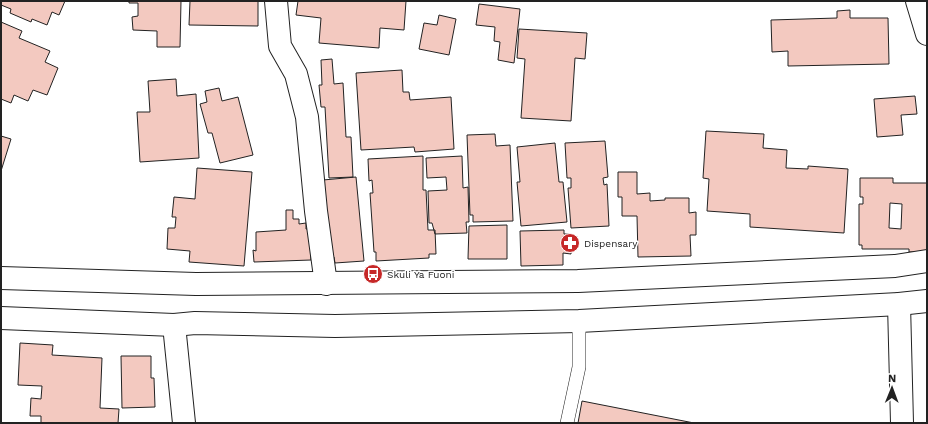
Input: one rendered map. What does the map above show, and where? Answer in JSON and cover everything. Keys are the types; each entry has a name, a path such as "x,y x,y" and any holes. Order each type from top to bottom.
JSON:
{"main road":[{"path":"276,1 280,46 296,74 307,117 316,211 326,284"},
{"path":"917,1 927,34"},
{"path":"1,278 196,284 578,281 895,266 927,261"},
{"path":"1,318 174,325 195,323 335,326 579,321 899,304 927,301"},
{"path":"899,304 902,423"},
{"path":"174,325 184,423"}],"lane":[{"path":"567,423 579,367 579,321"}],"building":[{"path":"1,1 65,1 59,15 52,12 47,25 32,19 31,22 10,13 11,9 1,5"},
{"path":"129,1 181,1 180,47 157,47 157,31 133,30 132,17 138,16 138,3 129,3"},
{"path":"190,1 258,1 258,26 189,25"},
{"path":"298,1 406,1 404,30 380,28 379,48 319,43 321,18 296,15"},
{"path":"479,4 520,9 514,63 498,60 500,42 494,41 495,27 476,25"},
{"path":"850,10 850,18 888,18 889,64 788,66 788,51 772,52 771,20 837,18 837,11"},
{"path":"439,15 456,19 449,55 419,49 424,23 437,25"},
{"path":"1,22 22,31 19,38 50,51 45,62 58,68 47,95 33,90 28,101 14,95 11,103 1,99"},
{"path":"519,29 587,33 585,59 575,58 571,121 521,118 525,59 517,58"},
{"path":"332,59 334,84 343,83 346,137 351,137 353,177 329,178 325,107 321,107 319,85 322,85 321,60"},
{"path":"402,70 403,92 409,92 410,100 451,97 454,149 415,152 414,147 361,150 356,73"},
{"path":"176,79 177,96 196,94 199,158 140,162 137,112 150,112 148,81"},
{"path":"219,88 222,101 238,97 253,155 220,163 212,133 208,133 200,104 207,102 205,91"},
{"path":"915,96 917,114 901,115 903,135 877,137 874,99"},
{"path":"706,131 764,134 763,148 787,150 786,168 808,169 808,166 848,169 844,233 750,227 750,214 707,211 709,179 703,178"},
{"path":"495,134 496,146 510,145 513,221 473,222 473,215 470,215 467,135"},
{"path":"1,136 11,139 1,171"},
{"path":"605,141 608,177 603,178 604,185 607,184 609,226 571,228 568,188 571,188 571,178 567,178 565,143"},
{"path":"555,143 559,182 563,182 567,222 521,226 517,182 520,182 517,147"},
{"path":"423,156 423,190 426,190 428,230 435,230 436,254 429,254 429,258 376,261 376,252 374,252 370,193 373,193 372,180 369,181 368,159"},
{"path":"462,156 463,188 468,187 469,222 466,222 467,233 435,234 432,223 429,223 428,191 447,190 446,177 427,178 426,158"},
{"path":"197,168 252,172 244,266 189,262 190,251 167,249 168,228 175,228 176,217 172,217 174,197 195,199"},
{"path":"618,172 637,172 637,194 650,193 650,201 665,200 665,198 689,198 689,213 696,212 696,235 690,235 691,256 638,257 637,216 622,216 622,197 618,197"},
{"path":"356,177 364,261 335,263 334,257 331,257 323,180"},
{"path":"860,178 893,178 893,183 927,183 927,252 909,252 909,249 862,249 862,245 859,245 859,204 863,204 863,197 860,197","holes":["890,203 902,204 901,229 889,228"]},
{"path":"286,210 293,210 293,219 299,219 299,224 306,223 306,229 314,229 310,242 311,260 254,262 253,250 256,251 256,232 286,230"},
{"path":"507,225 507,259 468,259 469,226"},
{"path":"564,230 564,234 571,234 571,254 563,253 563,265 521,266 520,231"},
{"path":"20,343 53,345 52,355 102,358 100,408 119,409 118,423 41,423 41,416 30,416 31,398 41,399 42,386 18,385"},
{"path":"121,356 151,356 151,378 154,378 155,407 122,408"},
{"path":"582,401 694,423 578,423"}],"place":[{"name":"Dispensary","path":"570,243"},
{"name":"Skuli Ya Fuoni","path":"373,274"}]}
